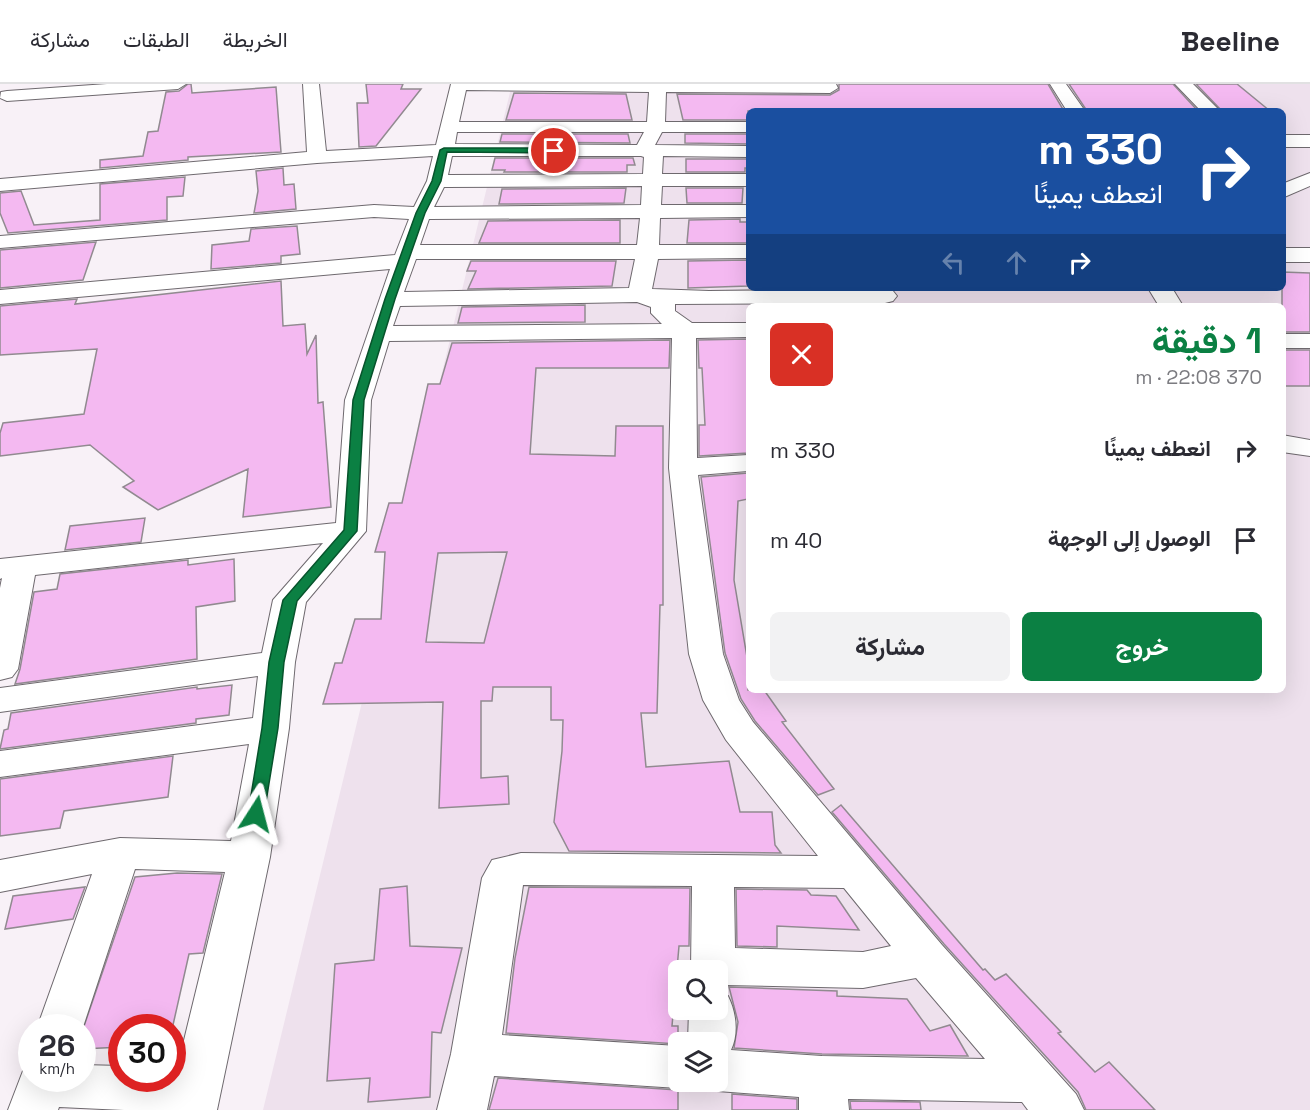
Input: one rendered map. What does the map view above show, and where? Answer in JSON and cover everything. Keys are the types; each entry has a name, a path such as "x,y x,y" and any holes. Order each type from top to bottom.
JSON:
{"street":[{"path":"0,113 10,90 178,84"},
{"path":"311,84 317,158"},
{"path":"1058,84 1074,108"},
{"path":"1183,84 1208,108"},
{"path":"54,1092 194,1101 249,857 270,728 277,662 290,600 351,531 358,400 390,299 421,213 436,181 459,85 658,85 832,92"},
{"path":"643,151 656,126 658,85"},
{"path":"0,185 317,158 446,139 656,126 746,127"},
{"path":"446,139 643,151 746,151"},
{"path":"1286,141 1310,141"},
{"path":"639,296 648,251 654,154 643,151"},
{"path":"1286,190 1310,179"},
{"path":"436,181 746,180"},
{"path":"0,242 374,211 421,213 651,210 746,212"},
{"path":"0,297 406,256 648,251 746,252"},
{"path":"1286,255 1310,255"},
{"path":"639,296 663,303 663,313 684,329"},
{"path":"390,299 639,296 888,297"},
{"path":"684,329 683,468 706,654 721,700 739,731 926,958 1046,1096"},
{"path":"378,334 746,330"},
{"path":"1286,341 1310,341"},
{"path":"1286,444 1310,448"},
{"path":"683,468 746,463"},
{"path":"2,651 11,567 351,531"},
{"path":"0,700 277,662"},
{"path":"0,764 270,728"},
{"path":"0,876 120,853 249,857"},
{"path":"65,1014 120,853"},
{"path":"462,1110 475,1054 503,878 507,871 520,869 857,872"},
{"path":"713,872 713,960"},
{"path":"728,981 863,970 926,958"},
{"path":"475,1054 668,1066"},
{"path":"728,1072 823,1094 1046,1096"}],"shaded area":[{"path":"512,84 1310,84 1310,1110 263,1110"}],"building":[{"path":"191,84 192,93 276,87 281,152 188,157 188,160 100,168 100,160 143,156 148,132 158,131 166,92 179,91"},
{"path":"366,84 403,84 401,89 421,89 376,146 359,147 357,103 368,103"},
{"path":"839,84 1048,84 1062,108 746,108 746,120 683,120 677,94 830,95 839,90"},
{"path":"1069,84 1173,84 1195,108 1085,108"},
{"path":"1196,84 1237,84 1266,108 1219,108"},
{"path":"514,93 626,94 632,120 506,120"},
{"path":"502,134 628,134 630,143 500,142"},
{"path":"685,134 746,134 746,144 685,143"},
{"path":"495,158 633,158 635,165 627,165 627,172 504,172 505,170 492,170"},
{"path":"686,159 746,159 745,172 686,172"},
{"path":"283,168 284,185 294,184 296,209 254,213 258,191 256,171"},
{"path":"185,177 183,196 167,197 167,220 8,233 0,213 0,193 21,191 34,225 100,220 100,184"},
{"path":"626,188 624,203 499,204 502,189"},
{"path":"686,188 743,188 742,203 687,203"},
{"path":"740,219 740,222 746,222 746,243 687,243 689,220"},
{"path":"620,220 620,243 479,243 488,221"},
{"path":"297,226 300,254 281,256 281,263 211,269 212,245 249,241 251,229"},
{"path":"96,242 83,280 0,288 0,250"},
{"path":"746,260 746,286 688,288 688,261"},
{"path":"471,261 616,261 612,286 468,289 476,271 467,271"},
{"path":"1286,272 1310,273 1310,332 1286,332 1286,303 1282,303 1282,291 1286,291"},
{"path":"281,281 283,326 305,324 307,354 316,335 318,403 323,402 331,507 243,517 248,469 158,510 123,487 134,481 90,445 0,456 0,433 3,423 84,414 97,349 0,355 0,306 77,299 75,304"},
{"path":"585,305 585,322 458,323 462,307"},
{"path":"746,339 746,453 699,456 699,425 705,425 698,340"},
{"path":"670,340 669,368 536,368 530,454 615,456 616,426 663,426 663,605 660,605 657,713 641,713 646,767 729,761 740,812 772,812 775,845 781,853 569,851 554,822 563,720 551,720 551,687 493,687 492,701 481,701 481,778 508,776 509,804 439,808 443,702 323,704 335,663 342,663 355,619 381,619 385,552 375,552 389,503 402,503 428,384 440,384 452,343","holes":["507,552 484,643 426,642 438,553"]},
{"path":"1286,350 1310,350 1310,386 1286,386"},
{"path":"746,473 746,499 738,501 734,580 746,651 746,693 766,693 786,721 782,722 834,789 818,795 755,721 741,699 725,653 701,477"},
{"path":"145,518 141,542 65,550 70,526"},
{"path":"234,559 235,601 196,607 197,659 15,684 20,669 34,592 57,589 60,574 188,560 188,565"},
{"path":"232,685 229,715 196,719 196,723 0,749 4,730 8,729 11,713 197,687 197,689"},
{"path":"173,756 168,797 64,811 60,828 0,836 0,779"},
{"path":"841,805 983,970 985,969 995,980 1006,974 1095,1072 1109,1062 1155,1110 1086,1110 1078,1092 944,944 832,812"},
{"path":"177,873 222,874 203,953 189,954 175,1014 108,1014 108,1048 96,1048 96,1014 88,1014 135,877"},
{"path":"407,886 410,946 462,948 441,1033 432,1032 430,1097 368,1102 370,1078 327,1081 335,964 374,960 380,889"},
{"path":"85,887 73,919 5,929 13,896"},
{"path":"529,887 690,888 689,946 679,946 678,960 668,960 668,1020 673,1020 672,1026 678,1026 678,1032 668,1032 668,1043 506,1033 515,958"},
{"path":"736,889 807,890 811,895 836,896 859,930 777,926 777,947 737,946"},
{"path":"729,987 837,991 837,996 907,999 930,1031 950,1025 968,1056 822,1054 734,1048 738,1022"},
{"path":"498,1078 668,1089 668,1092 678,1092 678,1110 489,1110"},
{"path":"732,1094 797,1099 797,1110 732,1110"},
{"path":"850,1101 920,1102 921,1110 851,1110"}],"route":[{"path":"256,814 270,728 277,662 290,600 351,531 358,400 390,299 421,213 436,181 444,150 554,151"}]}
